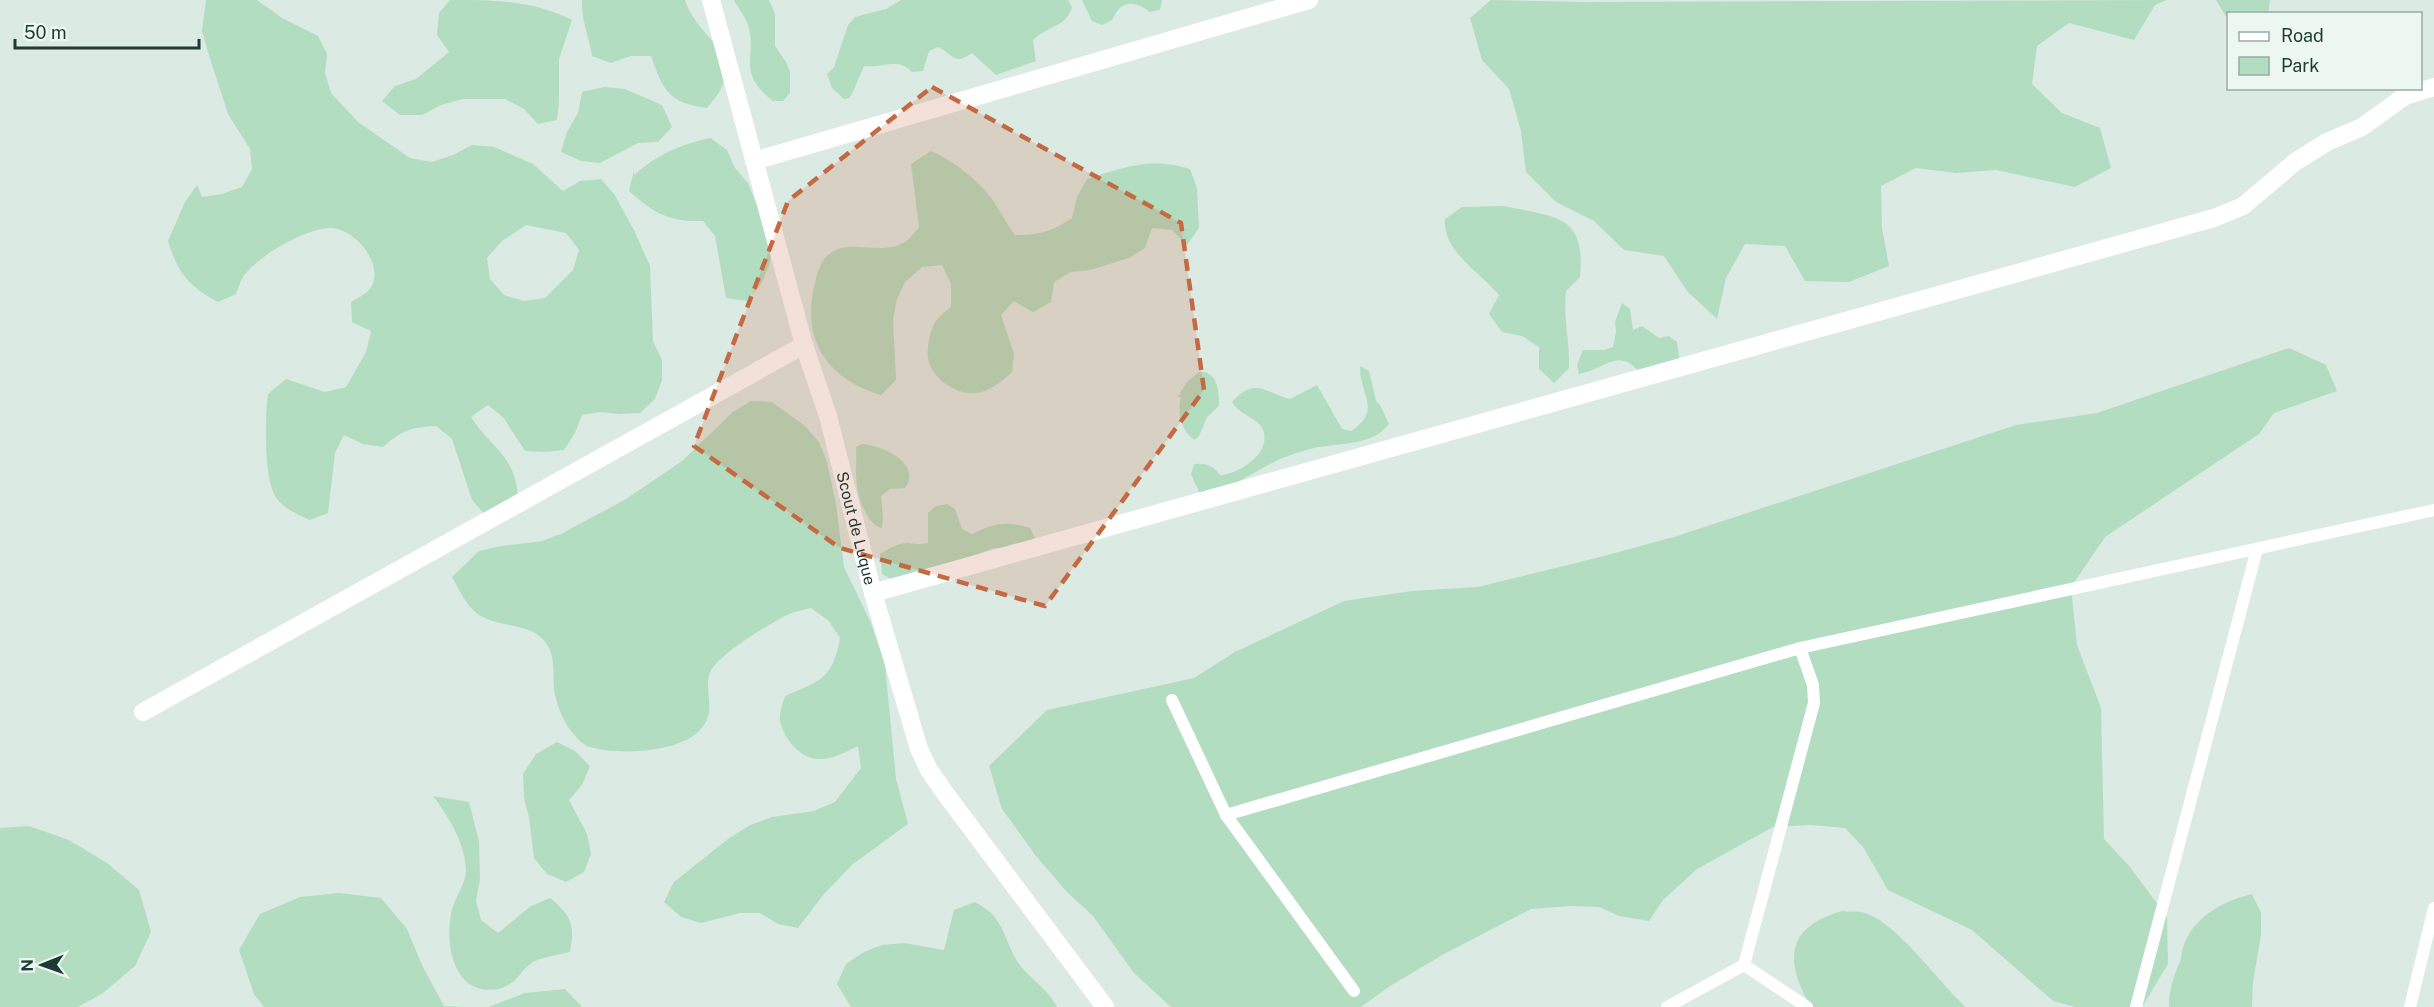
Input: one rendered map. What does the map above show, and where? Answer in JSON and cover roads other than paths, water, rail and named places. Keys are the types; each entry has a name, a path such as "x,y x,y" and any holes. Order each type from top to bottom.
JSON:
{"street":[{"name":"Scout de Luque","path":"711,0 804,345 828,416 873,593 919,749 929,770 1106,1007"},
{"path":"754,161 1309,0"},
{"path":"873,593 2214,218 2243,206 2295,162 2327,142 2362,127 2405,96 2434,87"},
{"path":"143,712 804,345"}],"lane":[{"path":"1226,815 1800,648 2434,510"},
{"path":"2136,1007 2257,549"},
{"path":"1666,1007 1744,965 1814,703 1813,685 1800,648"},
{"path":"1172,700 1226,815 1354,991"},
{"path":"2410,1007 2434,908"},
{"path":"1744,965 1807,1007"}]}
